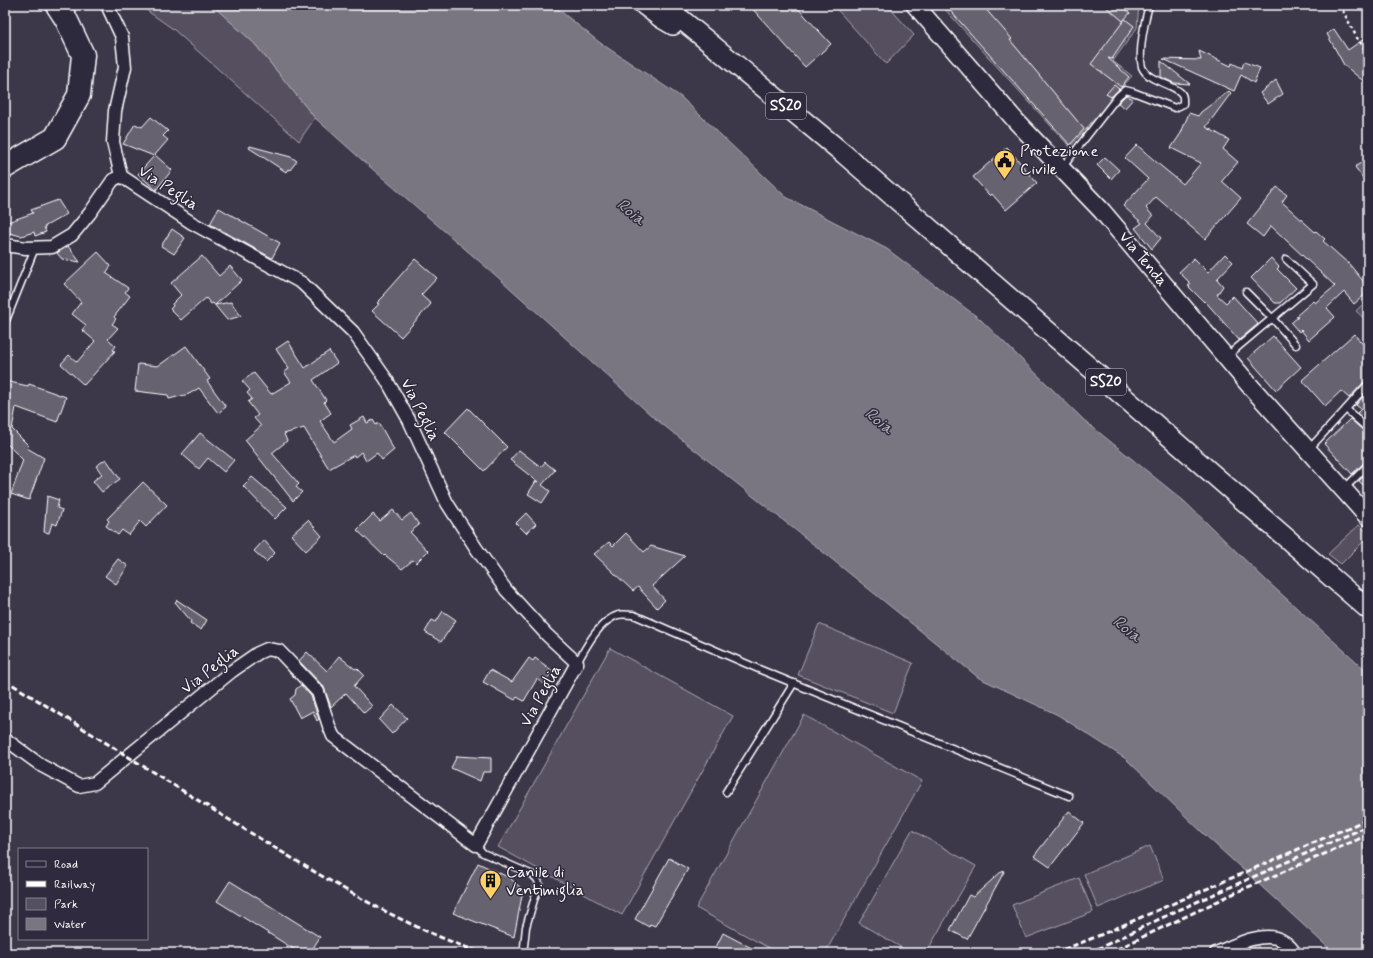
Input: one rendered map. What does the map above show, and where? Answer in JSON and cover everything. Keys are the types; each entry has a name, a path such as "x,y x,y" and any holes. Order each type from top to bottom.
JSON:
{"highway":[{"path":"5,167 55,138 80,95 83,55 66,19 57,5"}],"main road":[{"path":"644,5 661,18 728,57"},
{"name":"SS20","path":"664,5 844,154 1368,609"},
{"path":"682,5 728,57"},
{"name":"Via Tenda","path":"915,5 1016,121 1102,211 1226,357 1368,517"}],"street":[{"name":"Via Peglia","path":"5,739 42,766 79,786 95,783 232,672 258,653 267,649 279,651 318,692 328,726 334,736 476,845 577,663 547,635 506,590 476,548 447,503 409,420 386,379 353,332 302,284 192,223 121,176 113,142 115,111 125,67 122,37 107,5"},
{"name":"Via Peglia","path":"5,245 26,248 52,246 72,235 90,213 113,180 121,176"},
{"path":"1216,953 1237,944 1261,937 1277,938 1290,946 1295,953"}],"lane":[{"path":"1062,168 1118,96 1125,90 1175,108 1183,104 1184,97 1180,92 1150,77 1142,68 1142,33 1149,5"},
{"path":"5,323 35,248"},
{"path":"1226,357 1313,284 1286,259"},
{"path":"1246,292 1296,345"},
{"path":"1308,450 1368,384"},
{"path":"1346,409 1368,429"},
{"path":"1344,489 1368,465"},
{"path":"577,663 593,636 607,622 618,615 634,615 794,683 1069,796"},
{"path":"726,792 794,683"},
{"path":"476,845 483,853 533,875 537,879 539,884 526,927 524,946"}],"path":[{"path":"1340,5 1357,38 1368,53"}],"green space":[{"path":"139,5 212,5 254,43 315,118 299,141 173,29"},
{"path":"833,5 887,5 914,35 886,64"},
{"path":"941,5 1139,5 1137,28 1113,61 1132,76 1070,147"},
{"path":"1368,299 1368,322 1356,311"},
{"path":"1359,525 1368,533 1368,537 1341,564 1328,554"},
{"path":"819,624 913,663 893,713 798,675"},
{"path":"610,648 733,716 622,915 498,847"},
{"path":"804,715 922,781 825,953 778,953 696,908"},
{"path":"912,830 976,866 926,953 911,953 859,923"},
{"path":"1150,846 1164,880 1098,908 1084,874"},
{"path":"1079,878 1093,912 1026,938 1012,905"},
{"path":"1256,944 1263,953 1234,953"}],"water":[{"name":"Roia","path":"212,5 553,5 599,42 681,97 786,197 887,249 980,319 1085,421 1184,501 1268,582 1368,672 1368,953 1334,953 1205,835 1126,759 1058,715 979,678 652,416 501,280 315,118 254,43"}],"building":[{"path":"749,5 795,5 831,44 805,67"},
{"path":"945,5 982,5 1012,39 1010,40 1084,129 1070,145"},
{"path":"1104,5 1121,5 1130,13 1123,21"},
{"path":"1125,19 1134,26 1112,59 1108,58 1129,77 1121,87 1091,64"},
{"path":"1334,29 1348,50 1368,36 1368,85 1344,65 1327,34"},
{"path":"1199,51 1231,66 1232,63 1242,68 1244,62 1260,68 1254,83 1241,75 1234,91 1163,59 1201,60"},
{"path":"1161,61 1190,84 1174,83 1161,77"},
{"path":"1276,80 1283,94 1268,104 1260,93"},
{"path":"1114,85 1119,89 1111,97 1106,94"},
{"path":"1229,91 1231,93 1206,127 1229,140 1223,149 1238,162 1222,181 1241,198 1205,239 1156,197 1146,208 1153,216 1147,223 1161,238 1152,249 1135,228 1142,223 1123,206 1148,179 1125,158 1137,145 1183,184 1201,163 1171,148 1181,133 1189,113 1198,116 1201,112"},
{"path":"1126,95 1133,99 1125,108 1118,103"},
{"path":"151,117 168,131 163,136 168,140 155,155 172,170 156,190 138,174 154,156 123,144 135,124 142,127"},
{"path":"250,146 291,157 297,161 290,170 288,169 286,172 249,148"},
{"name":"Protezione Civile","path":"1007,147 1037,183 1006,210 992,194 990,196 973,177"},
{"path":"1105,157 1119,170 1111,179 1097,165"},
{"path":"1368,158 1368,185 1355,167"},
{"path":"1277,187 1287,195 1282,202 1315,232 1316,231 1325,239 1323,241 1350,265 1368,287 1368,292 1354,304 1344,292 1327,308 1335,317 1309,340 1301,330 1299,332 1291,323 1298,317 1296,316 1313,301 1315,303 1335,286 1271,226 1263,237 1247,224"},
{"path":"58,200 67,214 44,227 46,232 35,236 34,232 21,236 5,232 5,223 33,213 31,210"},
{"path":"219,208 280,243 272,258 210,224"},
{"path":"172,229 185,238 174,254 161,246"},
{"path":"68,246 80,262 62,259 57,253"},
{"path":"98,252 111,266 106,273 128,288 125,292 130,296 114,317 116,319 112,324 118,328 108,339 116,346 113,350 115,351 84,385 61,364 69,355 77,362 95,341 82,330 86,325 72,314 81,302 64,284"},
{"path":"1225,254 1233,262 1217,279 1223,286 1217,295 1226,303 1233,296 1258,324 1239,340 1205,301 1204,302 1188,286 1191,284 1179,272 1194,258 1208,272"},
{"path":"202,256 219,276 230,266 242,280 215,305 231,302 241,316 227,320 213,303 211,304 206,298 181,320 170,309 173,306 172,304 181,295 171,283"},
{"path":"1271,258 1279,267 1277,269 1296,288 1280,303 1275,303 1251,278"},
{"path":"415,259 437,278 421,295 431,304 401,337 372,311 379,304 377,303 385,295 384,294"},
{"path":"1354,334 1368,350 1368,380 1365,381 1349,398 1341,391 1325,406 1302,380"},
{"path":"1273,336 1301,367 1276,390 1248,358"},
{"path":"288,341 305,368 329,351 337,363 313,380 326,400 324,402 331,413 320,421 334,442 352,429 350,425 364,417 367,423 373,420 376,425 379,423 394,450 382,460 377,453 366,461 361,452 355,457 354,455 329,469 304,428 284,434 287,441 272,453 299,484 296,487 302,492 293,501 245,440 261,426 254,418 258,415 248,402 252,399 247,393 250,390 242,381 254,373 271,394 291,382 284,372 289,369 276,349"},
{"path":"186,346 210,379 207,381 226,407 218,413 199,388 189,394 169,399 168,395 135,391 138,364 158,366"},
{"path":"5,381 28,386 29,384 66,397 57,422 16,407 12,429 29,446 27,448 44,458 29,500 11,494 23,460 5,442"},
{"path":"1368,391 1368,423 1357,413 1361,409 1356,405"},
{"path":"468,408 507,447 484,471 445,432"},
{"path":"1350,419 1368,433 1368,461 1352,474 1324,444"},
{"path":"200,433 234,460 224,472 208,458 199,469 182,454"},
{"path":"519,450 541,467 545,462 555,470 542,485 550,491 542,503 528,494 536,481 538,482 510,460"},
{"path":"106,459 120,479 102,492 93,481 102,474 96,466"},
{"path":"1368,471 1368,490 1359,481"},
{"path":"252,477 287,507 275,519 243,486"},
{"path":"143,482 167,505 146,527 140,521 129,535 122,530 118,535 106,526 109,521 107,519"},
{"path":"47,496 59,500 57,508 62,510 57,525 52,523 49,533 44,532"},
{"path":"393,510 402,520 411,513 419,525 410,532 428,551 416,563 413,560 402,569 385,555 384,556 357,530 373,514 380,521"},
{"path":"526,513 536,524 526,533 516,523"},
{"path":"308,520 322,536 306,551 291,535"},
{"path":"626,533 644,552 651,546 685,556 652,586 665,600 657,608 638,587 633,591 594,554 609,542 613,546"},
{"path":"264,540 275,553 266,562 254,551"},
{"path":"118,559 128,566 116,584 105,576"},
{"path":"177,600 207,620 201,630 190,623 191,621 175,602"},
{"path":"443,611 456,620 441,642 425,632 432,620 436,622"},
{"path":"307,652 327,671 339,656 355,669 357,668 364,675 354,686 372,706 364,713 346,693 331,707 324,687 299,661"},
{"path":"529,658 533,661 535,658 553,671 543,684 537,679 524,701 517,697 515,700 483,682 490,670 512,682"},
{"path":"301,685 311,696 319,719 317,721 313,711 300,718 290,699 295,695 296,689"},
{"path":"393,705 407,718 392,734 379,720"},
{"path":"457,756 491,758 491,772 483,772 480,781 451,768"},
{"path":"1069,811 1084,823 1050,867 1034,856"},
{"path":"669,858 688,869 655,926 650,924 649,927 635,919"},
{"name":"Canile di Ventimiglia","path":"478,863 510,878 523,890 514,937 453,913"},
{"path":"1003,870 1004,872 967,939 950,930 969,895 973,897"},
{"path":"230,881 320,937 310,953 300,953 217,901"},
{"path":"723,933 761,953 713,953"}],"railway":[{"path":"5,680 328,880 419,928 482,953"},
{"path":"1055,953 1098,936 1368,819"},
{"path":"1089,953 1172,913 1368,826"},
{"path":"1109,953 1239,891 1368,835"}],"place":[{"name":"Protezione Civile","path":"1005,180"},
{"name":"Canile di Ventimiglia","path":"490,900"}]}
